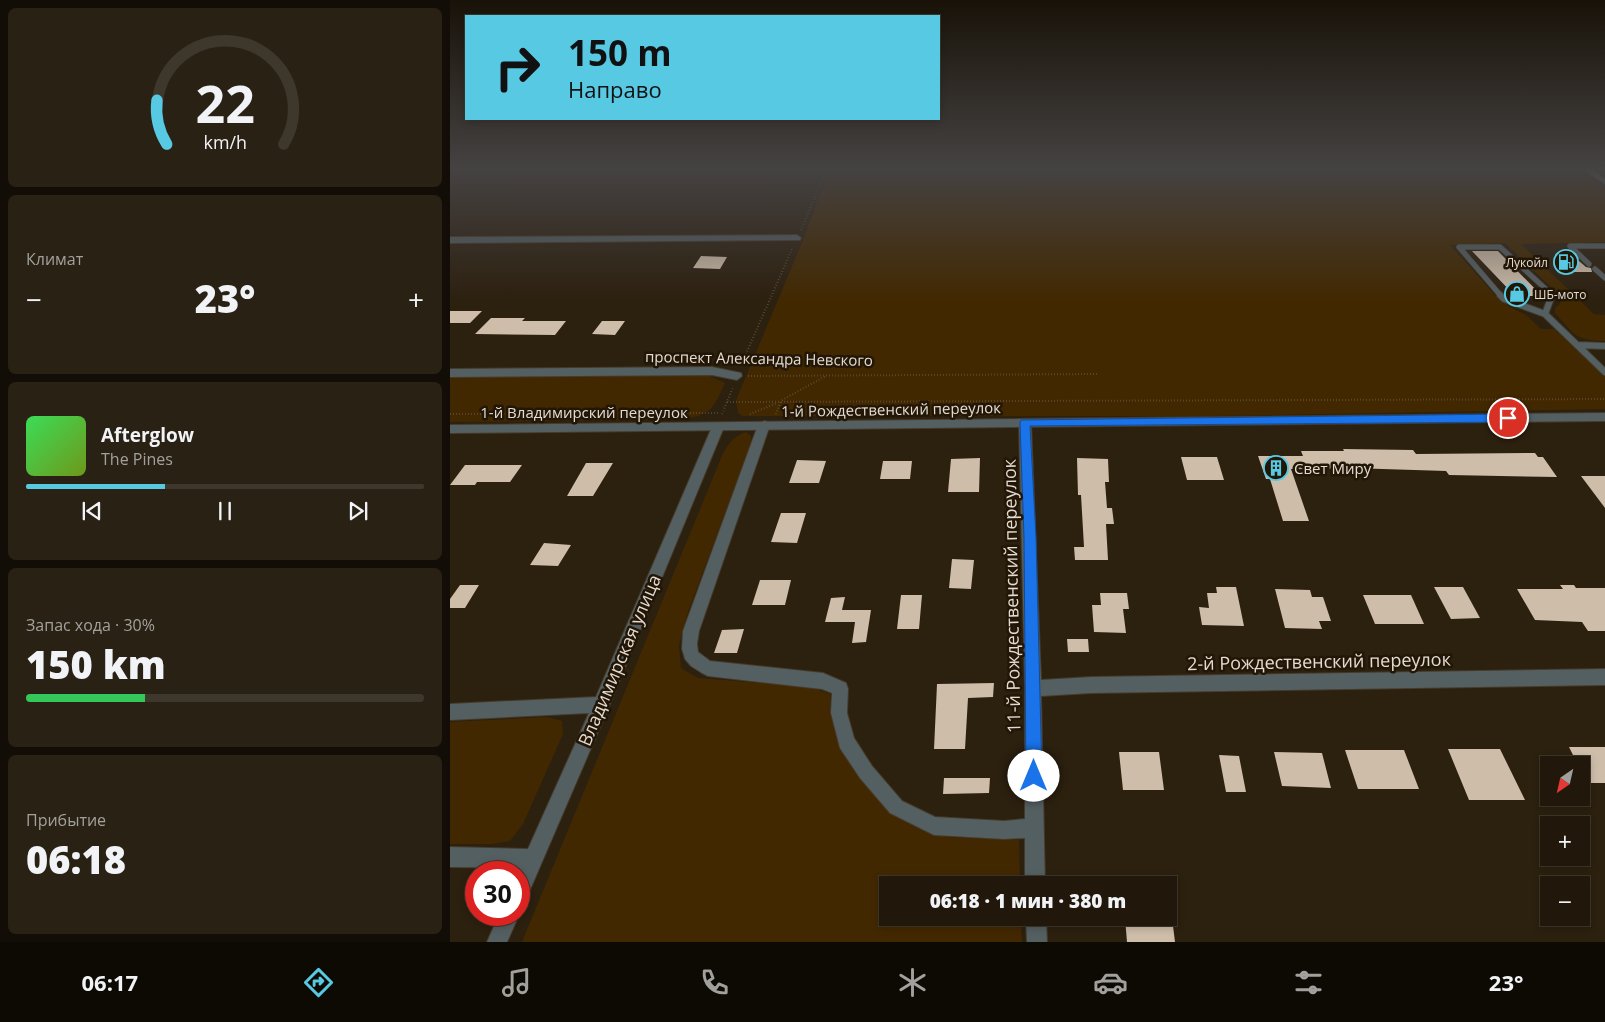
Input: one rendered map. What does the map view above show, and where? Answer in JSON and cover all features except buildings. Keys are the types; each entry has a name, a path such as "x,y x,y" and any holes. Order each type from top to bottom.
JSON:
{"street":[{"path":"450,240 797,238"},
{"name":"проспект Александра Невского","path":"450,373 712,371 736,376"},
{"name":"1-й Рождественский переулок","path":"720,420 764,425 1605,417"},
{"name":"1-й Владимирский переулок","path":"450,429 720,420"},
{"name":"Владимирская улица","path":"530,866 601,705 720,420"},
{"name":"11-й Рождественский переулок","path":"1025,423 1034,688 1035,876"},
{"path":"764,425 691,631 688,647 694,661 708,668 823,681 840,689 840,712 846,742 861,765 896,807 934,826 1004,830 1034,828"},
{"name":"2-й Рождественский переулок","path":"1034,688 1090,685 1605,677"},
{"path":"450,712 547,706 601,705"},
{"path":"450,857 533,859"},
{"path":"497,942 504,926"},
{"path":"1036,926 1037,942"}],"lane":[{"path":"1589,264 1570,246 1605,246"},
{"path":"1545,314 1551,298 1549,292 1500,247 1459,247 1504,299 1545,314 1605,372"},
{"path":"1595,269 1605,278"},
{"path":"1578,345 1605,346"}],"path":[{"path":"450,414 720,420 736,376 807,214"},
{"name":"проспект Александра Невского","path":"736,376 1098,374"},
{"path":"745,416 781,401 827,376"},
{"path":"727,402 1605,399"}],"shaded area":[{"path":"813,214 1605,214 1605,242 1521,244 1594,314 1605,315 1605,341 1581,338 1571,331 1555,313 1555,308 1560,304 1561,299 1557,293 1505,243 1450,245 1498,298 1508,306 1526,315 1541,329 1554,329 1605,376 1605,409 1215,416 743,416 738,413 736,400"},
{"path":"705,374 725,383 714,405 705,413 681,420 450,422 450,377"},
{"path":"746,432 751,436 751,443 688,612 679,645 681,668 698,678 811,687 830,694 831,716 840,747 864,781 899,817 945,837 1019,840 1020,876 879,876 879,926 1021,926 1022,942 522,942 721,458 730,442"},
{"path":"546,717 562,721 563,734 523,824 510,841 492,844 450,844 450,722"}],"place":[{"name":"Лукойл","path":"1566,262"},
{"name":"ШБ-мото","path":"1517,294"},
{"name":"Свет Миру","path":"1276,468"}],"route":[{"path":"1034,776 1034,688 1025,423 1508,418"}]}
